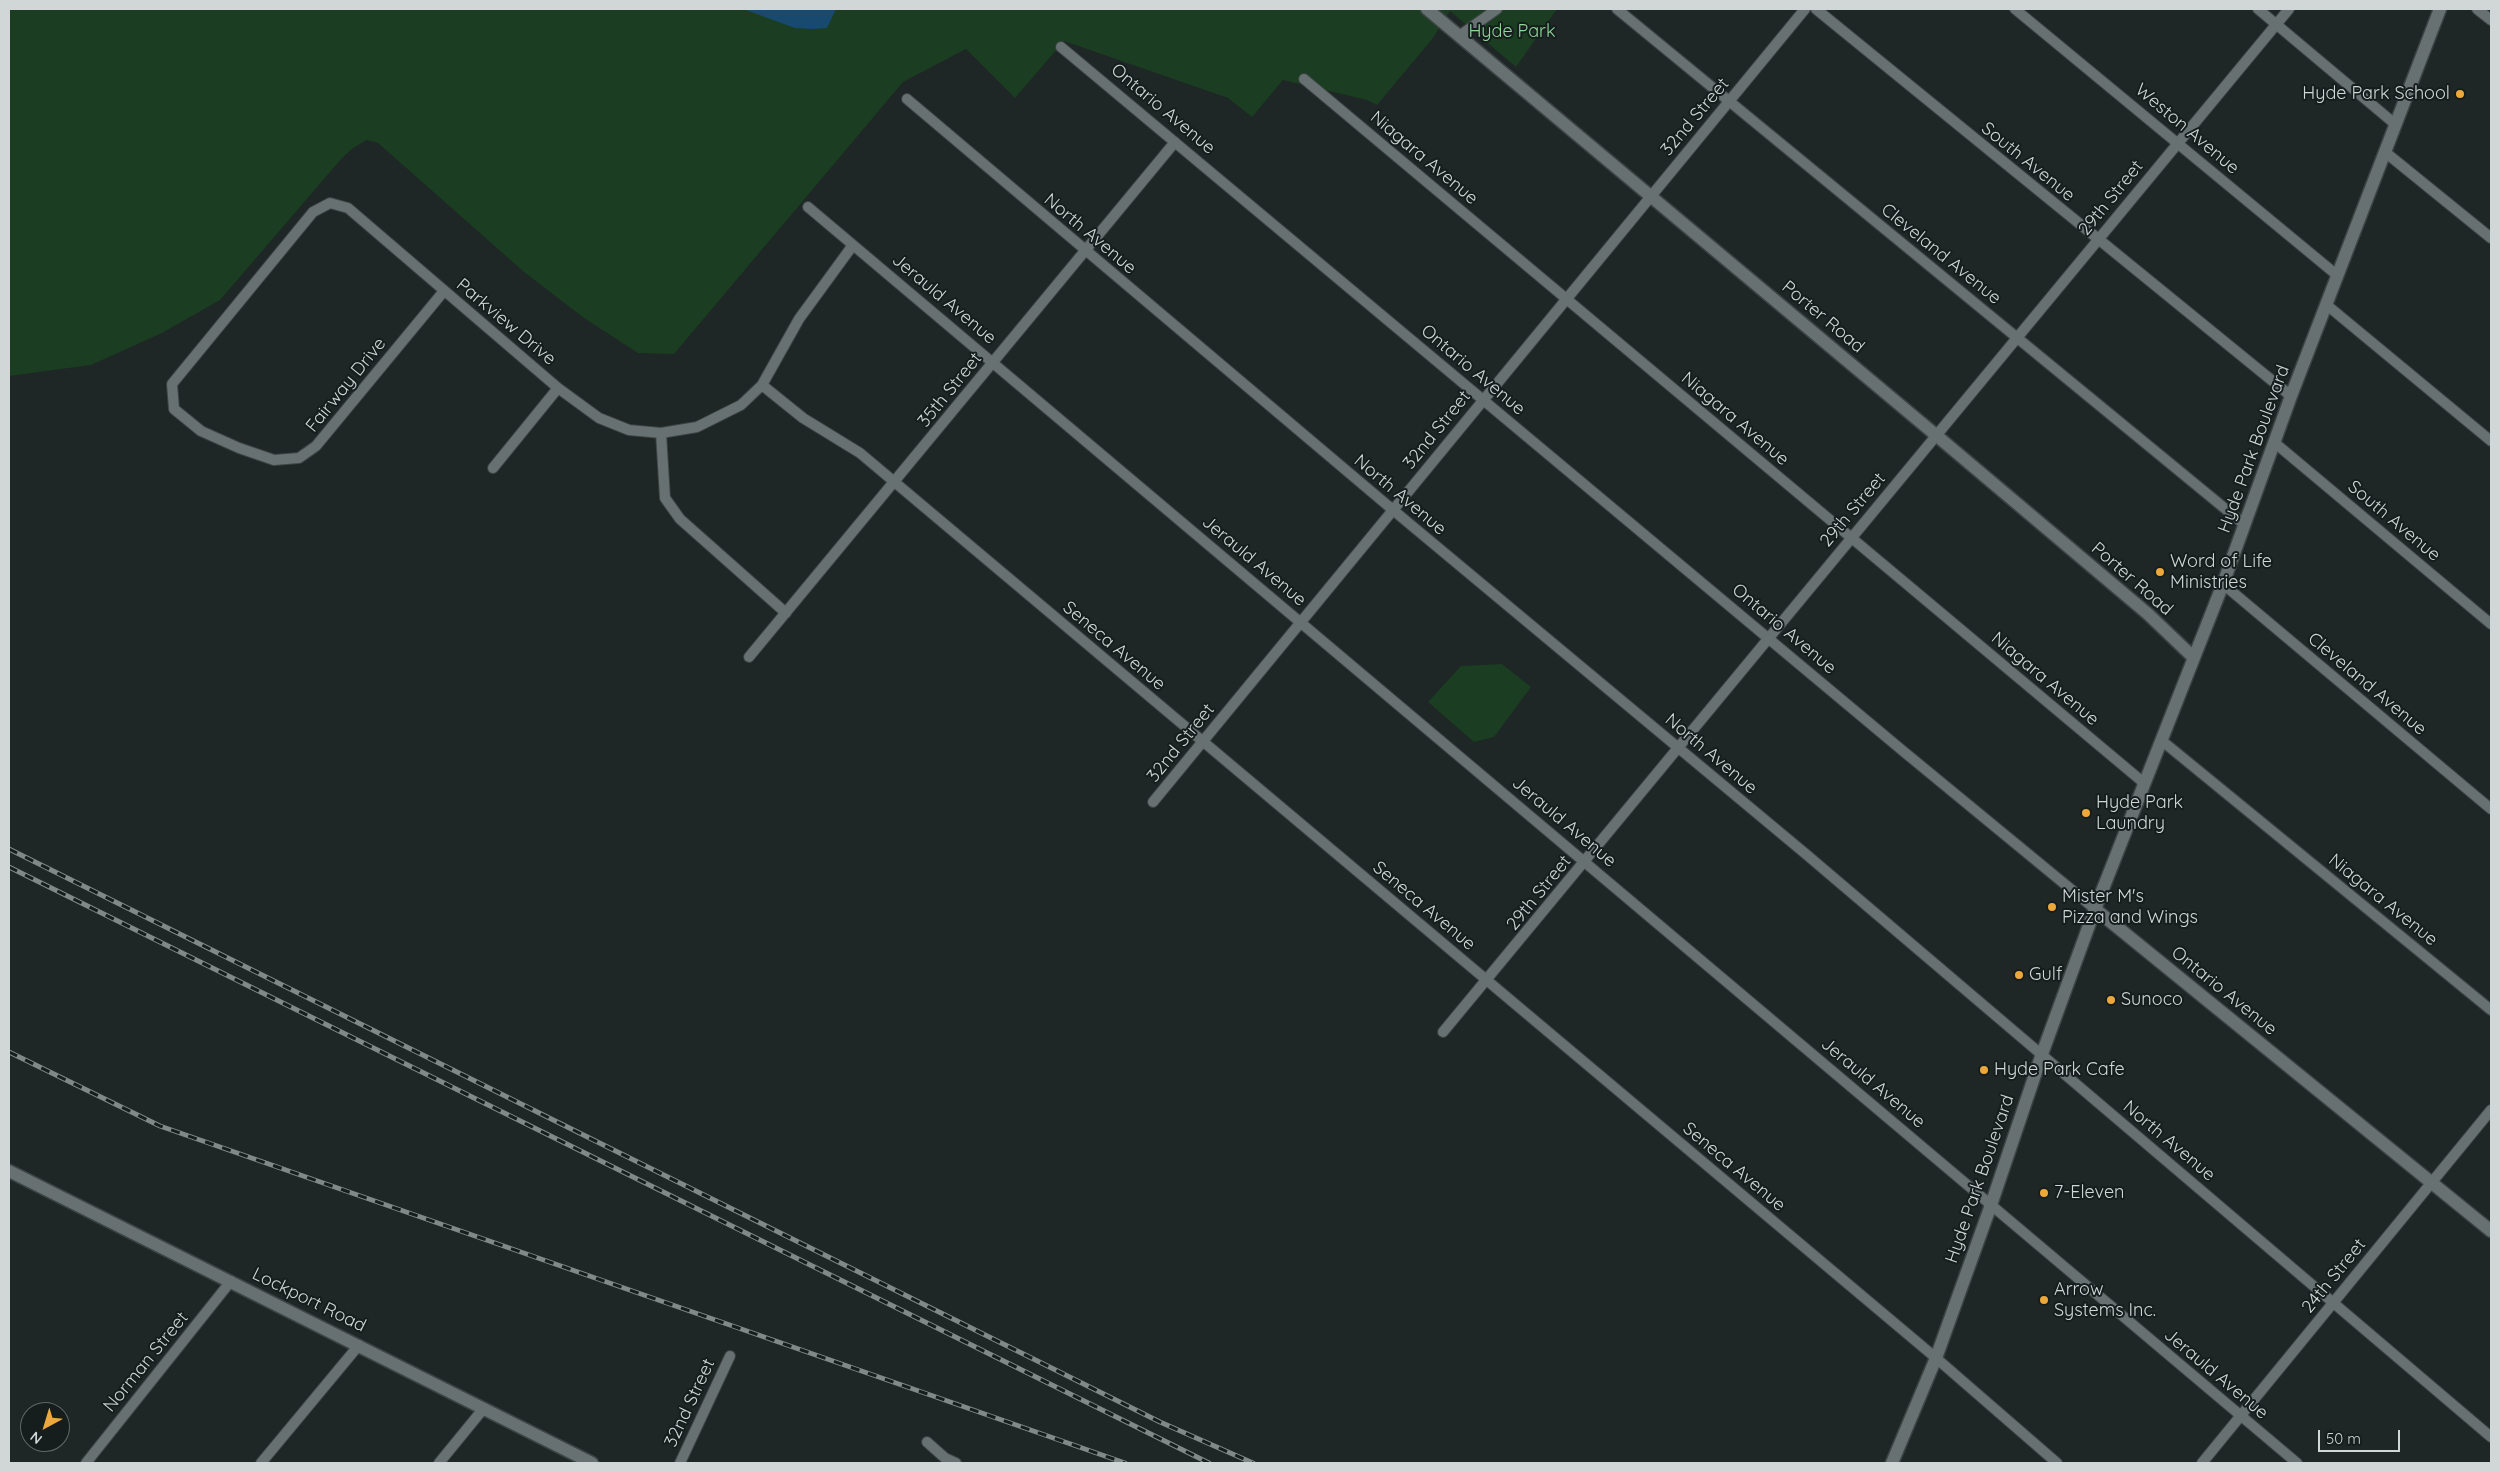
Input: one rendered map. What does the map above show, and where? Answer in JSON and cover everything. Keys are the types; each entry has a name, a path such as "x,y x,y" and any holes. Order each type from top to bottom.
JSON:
{"main road":[{"name":"Porter Road","path":"1427,9 2148,614 2193,656"},
{"name":"Hyde Park Boulevard","path":"1892,1463 1936,1358 2042,1054 2095,909 2193,656 2223,584 2291,396 2328,306 2395,124 2440,9"},
{"name":"Ontario Avenue","path":"2095,909 2491,1231"},
{"name":"Lockport Road","path":"9,1171 592,1463"}],"street":[{"path":"1459,36 1496,9"},
{"name":"Cleveland Avenue","path":"1617,9 2245,525"},
{"name":"32nd Street","path":"1154,802 1650,195 1805,9"},
{"name":"South Avenue","path":"1816,9 2291,396"},
{"name":"Weston Avenue","path":"2015,9 2338,276"},
{"path":"2258,9 2395,124"},
{"name":"29th Street","path":"1443,1032 2289,9"},
{"path":"2477,9 2491,20"},
{"name":"Ontario Avenue","path":"1061,47 1482,400 2095,909"},
{"name":"Niagara Avenue","path":"1304,79 2144,783"},
{"name":"North Avenue","path":"907,99 1083,250 2042,1054 2491,1437"},
{"name":"35th Street","path":"749,657 994,362 1083,250 1175,142"},
{"path":"2385,152 2490,235"},
{"name":"Parkview Drive","path":"174,409 172,384 313,212 330,203 348,208 558,388 599,418 629,430 661,433 697,427 741,405 762,385 798,320 853,245"},
{"name":"Jerauld Avenue","path":"808,207 1586,861 2297,1463"},
{"name":"Fairway Drive","path":"174,409 202,431 239,448 274,460 299,458 316,446 444,291"},
{"path":"2328,306 2491,441"},
{"name":"Seneca Avenue","path":"762,385 803,418 860,453 1936,1358 2057,1463"},
{"path":"493,468 558,388"},
{"path":"661,433 665,498 680,519 786,613"},
{"name":"South Avenue","path":"2275,443 2491,624"},
{"name":"Cleveland Avenue","path":"2223,584 2491,809"},
{"name":"Niagara Avenue","path":"2161,740 2491,1010"},
{"name":"24th Street","path":"2202,1463 2491,1110"},
{"name":"Norman Street","path":"86,1463 231,1281"},
{"path":"261,1463 359,1345"},
{"name":"32nd Street","path":"680,1463 730,1356"},
{"path":"439,1463 484,1408"},
{"path":"927,1442 945,1458 956,1463"}],"green space":[{"name":"Hyde Park","path":"9,9 1557,9 1516,67 1450,11 1433,38 1377,105 1367,100 1283,80 1252,117 1228,98 1064,41 1015,98 966,49 903,82 674,354 638,353 584,318 524,272 378,143 367,140 353,148 342,158 220,300 162,333 91,365 9,376"},
{"path":"1502,664 1531,687 1494,737 1474,742 1428,702 1461,666"}],"water":[{"path":"743,9 836,9 827,28 813,29 795,28"}],"railway":[{"path":"9,849 1160,1422 1253,1463"},
{"path":"9,867 1209,1463"},
{"path":"9,1052 160,1126 1125,1463"}],"place":[{"name":"Hyde Park School","path":"2460,94"},
{"name":"Word of Life Ministries","path":"2160,572"},
{"name":"Hyde Park Laundry","path":"2086,813"},
{"name":"Mister M's Pizza and Wings","path":"2052,907"},
{"name":"Gulf","path":"2019,975"},
{"name":"Sunoco","path":"2111,1000"},
{"name":"Hyde Park Cafe","path":"1984,1070"},
{"name":"7-Eleven","path":"2044,1193"},
{"name":"Arrow Systems Inc.","path":"2044,1300"}]}
